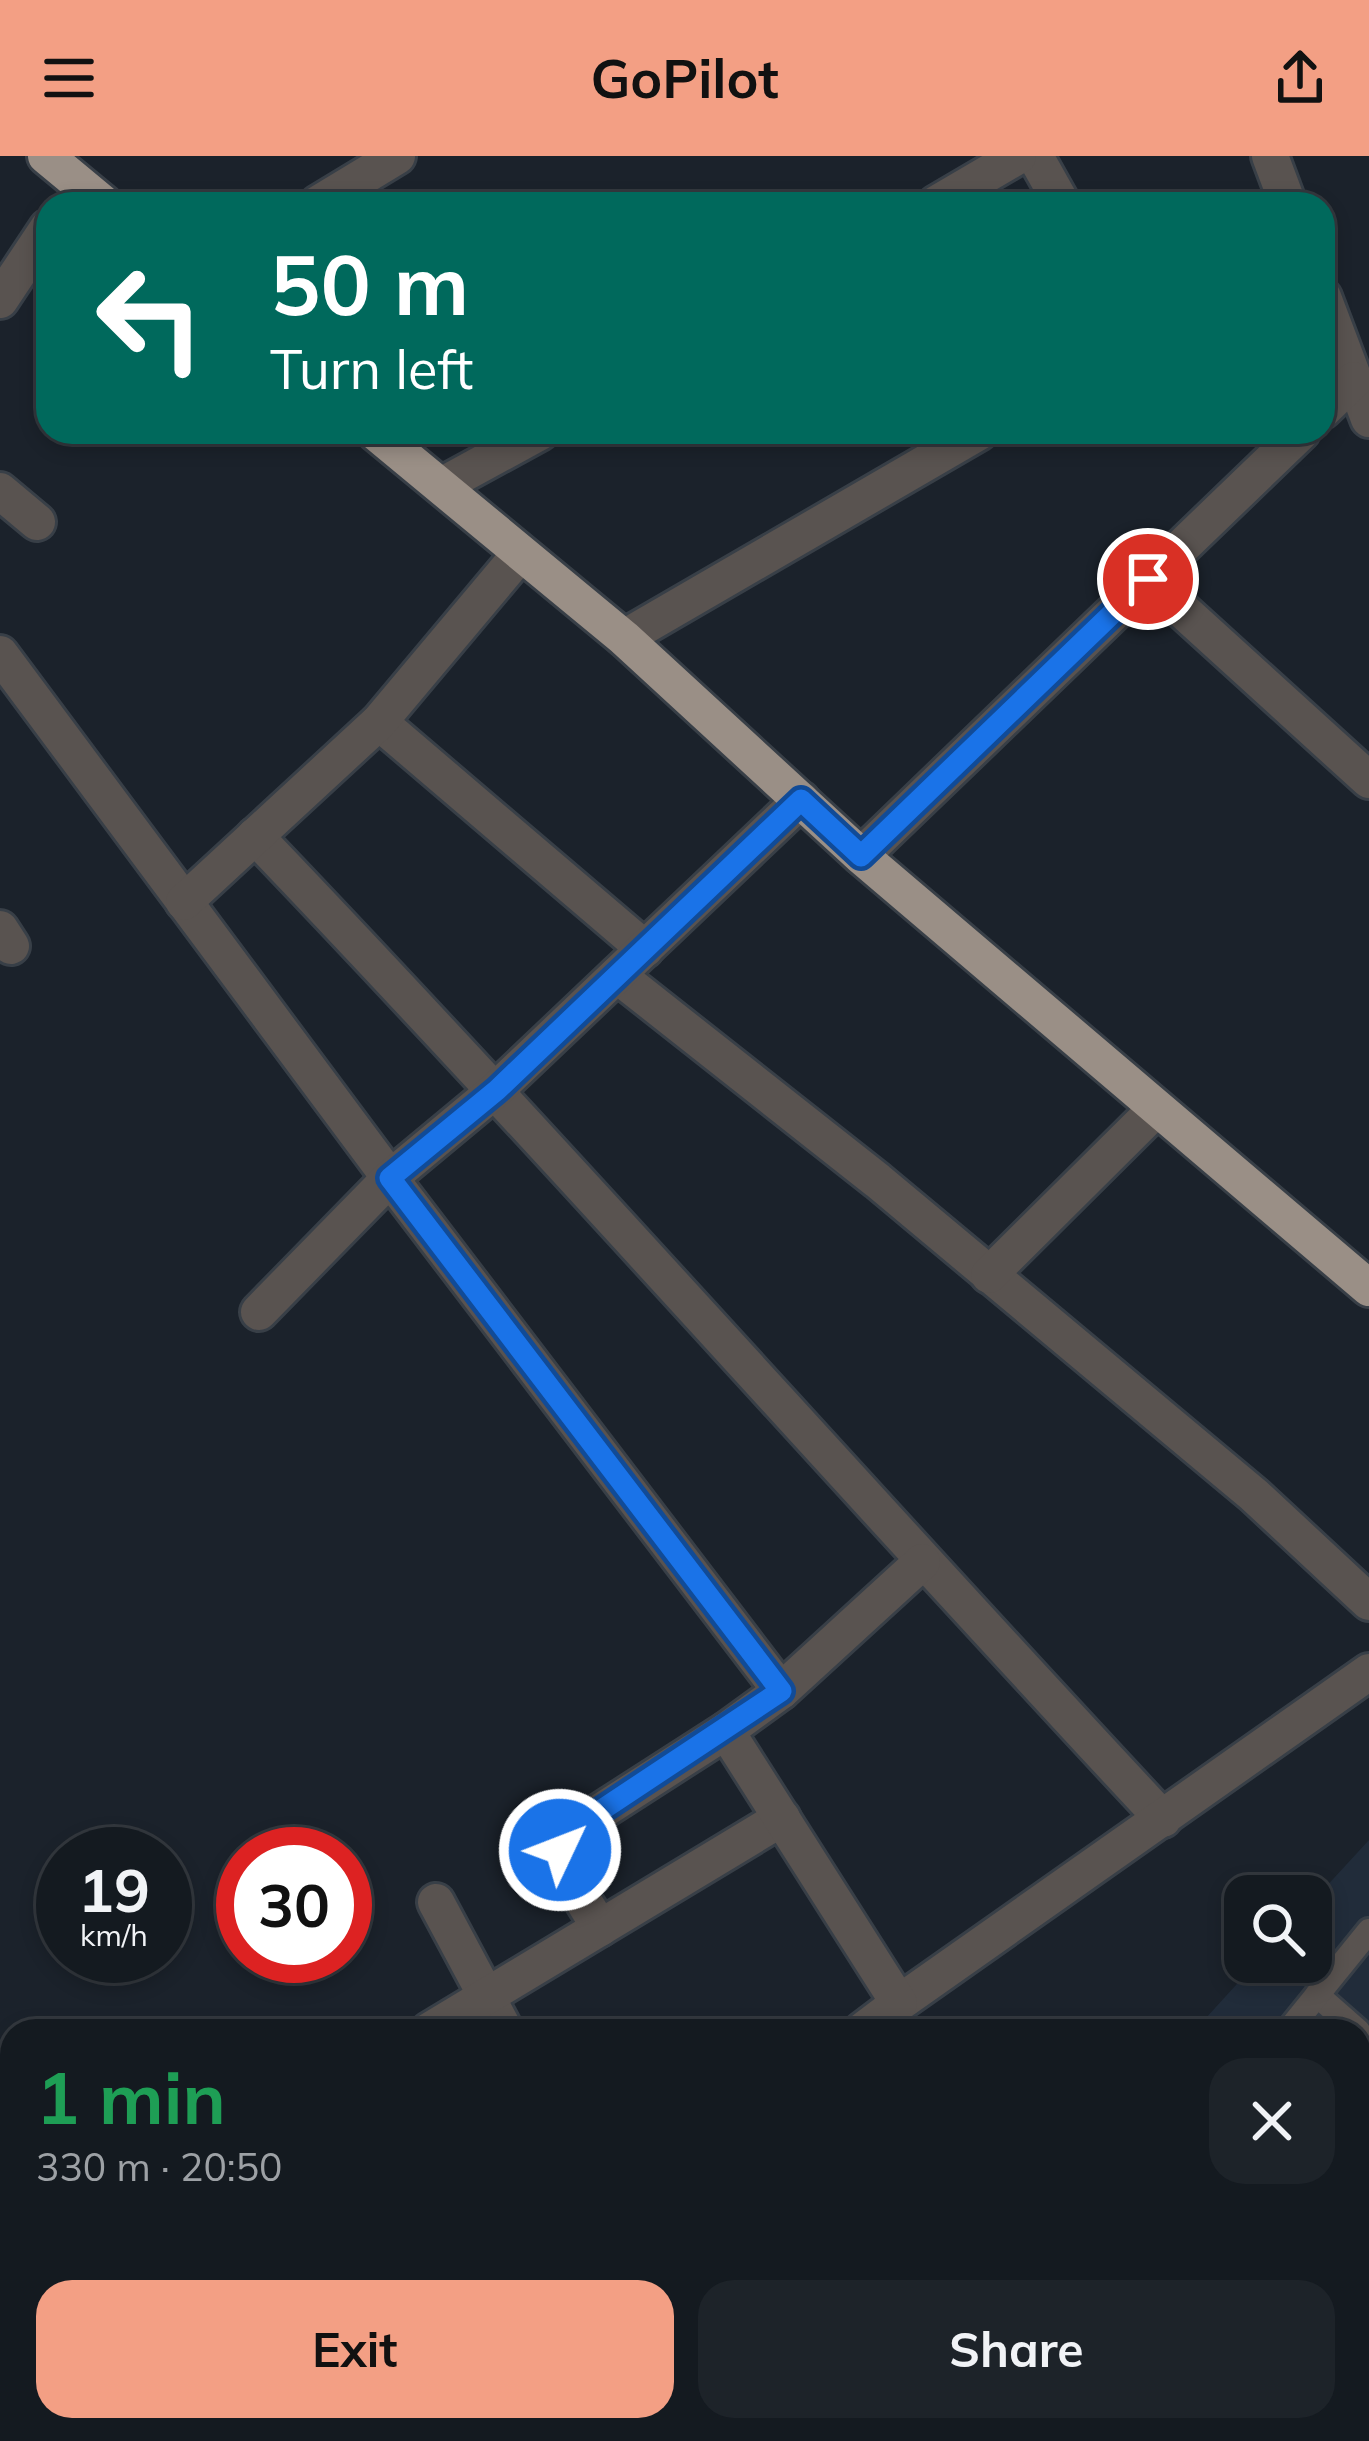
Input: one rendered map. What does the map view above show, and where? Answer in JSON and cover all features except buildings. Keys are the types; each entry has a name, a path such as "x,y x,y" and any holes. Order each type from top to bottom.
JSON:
{"highway":[{"path":"46,156 78,192"},
{"path":"389,444 624,638 861,856 1369,1288"}],"street":[{"path":"338,192 397,156"},
{"path":"956,192 1018,156"},
{"path":"1035,156 1055,192"},
{"path":"1270,156 1284,192"},
{"path":"0,300 36,246"},
{"path":"1335,329 1369,419"},
{"path":"1335,398 1354,380"},
{"path":"440,487 518,444"},
{"path":"624,638 959,444"},
{"path":"861,856 1288,444"},
{"path":"0,490 37,522"},
{"path":"184,902 379,722 520,554"},
{"path":"1148,579 1364,764"},
{"path":"0,654 390,1178 781,1691"},
{"path":"379,722 645,949"},
{"path":"259,1312 390,1178 497,1090 801,800"},
{"path":"255,836 497,1090 922,1562 1163,1820"},
{"path":"617,975 1254,1495 1369,1602"},
{"path":"989,1275 1155,1110"},
{"path":"600,1928 569,1874 561,1837 781,1691 922,1562"},
{"path":"877,2019 1369,1672"},
{"path":"726,1731 898,2003"},
{"path":"449,2019 782,1818"},
{"path":"436,1902 497,2019"}],"lane":[{"path":"1298,2019 1369,1931"},
{"path":"1317,1995 1345,2019"}],"shaded area":[{"path":"1369,1840 1369,2019 1205,2019 1238,1983 1332,1983 1332,1880"}],"route":[{"path":"560,1850 561,1837 781,1691 390,1178 497,1090 801,800 861,856 1148,579"}]}
